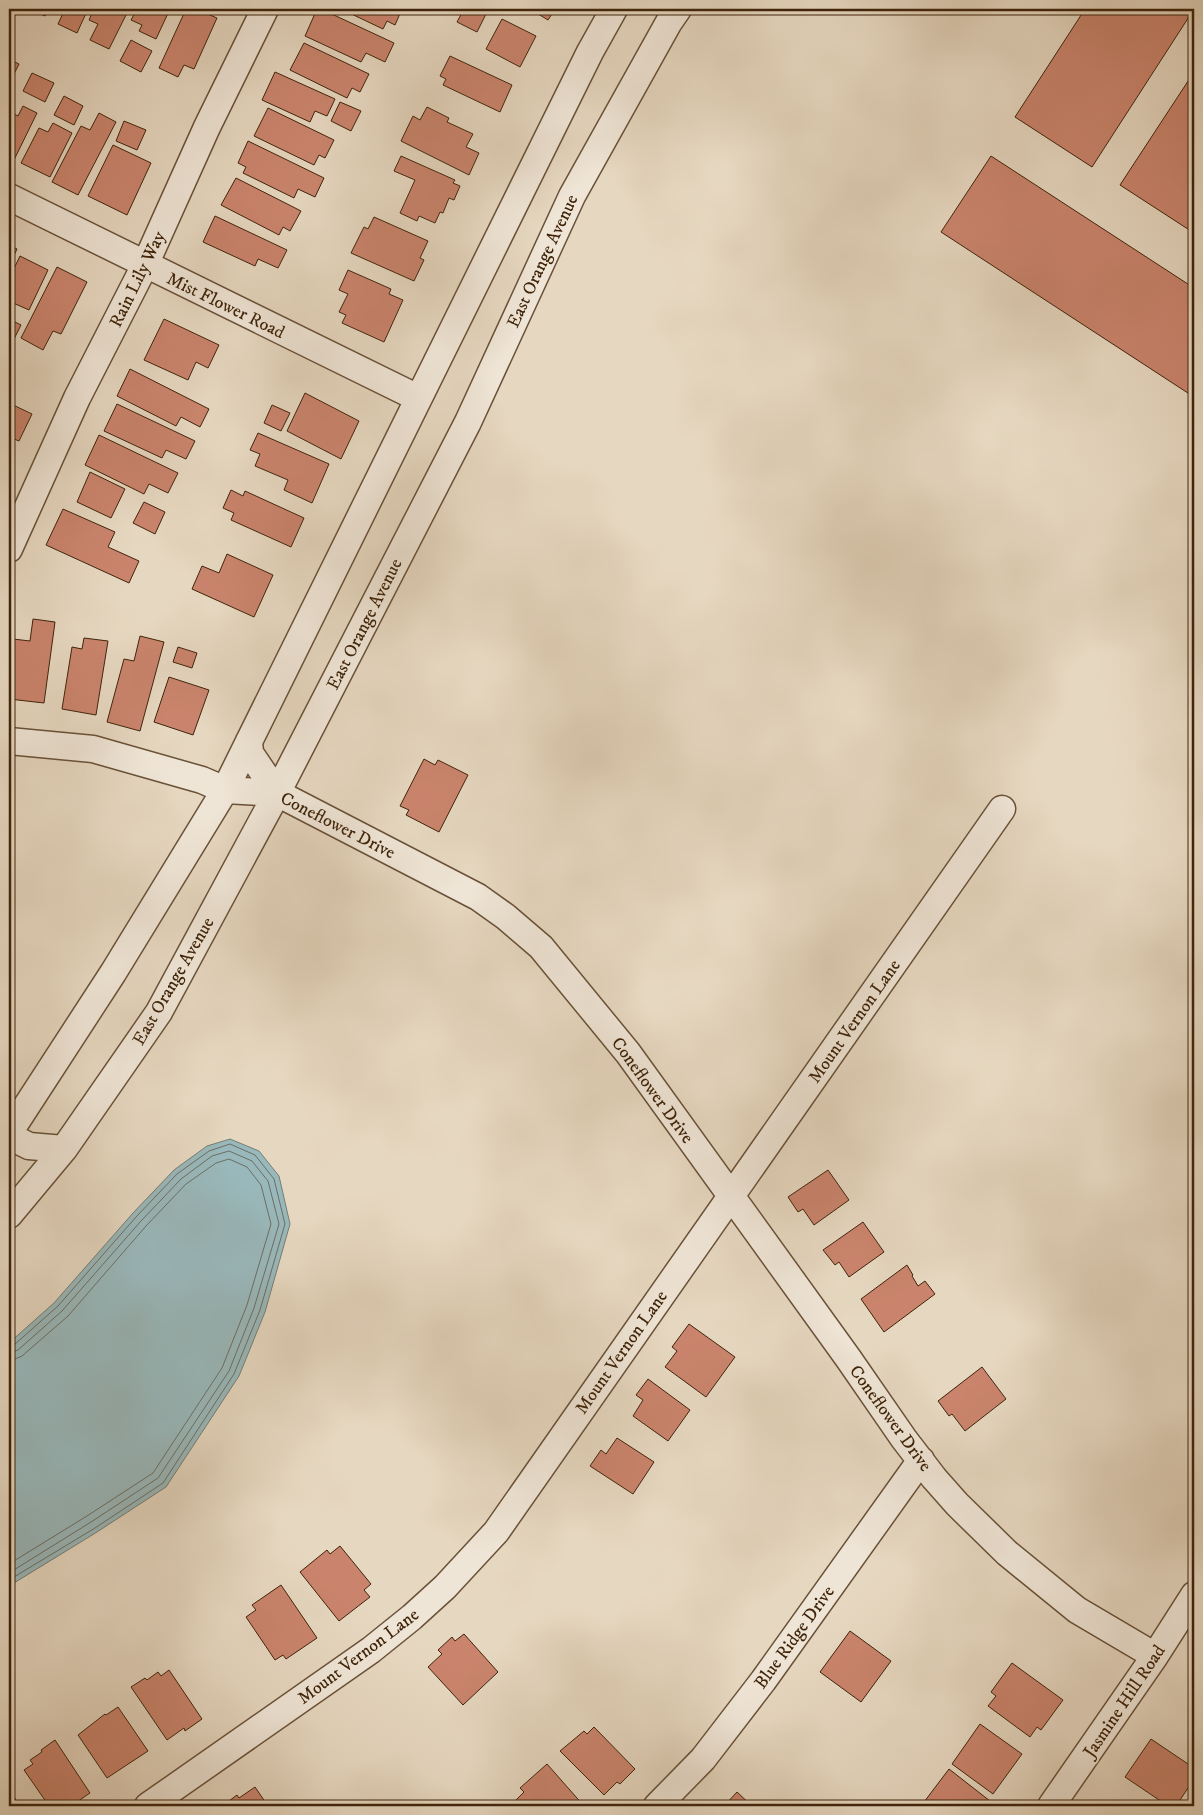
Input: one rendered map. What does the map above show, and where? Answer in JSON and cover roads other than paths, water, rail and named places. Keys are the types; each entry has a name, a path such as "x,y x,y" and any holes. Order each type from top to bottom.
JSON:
{"street":[{"name":"Rain Lily Way","path":"9,549 77,398 146,265 207,127 265,9"},
{"path":"64,1150 29,1146 9,1134 113,974 225,790 590,52 614,9"},
{"name":"East Orange Avenue","path":"9,1214 64,1150 159,1012 277,793 468,422 572,196 678,9"},
{"name":"Mist Flower Road","path":"9,198 418,398"},
{"path":"249,741 250,753 277,793"},
{"name":"Coneflower Drive","path":"9,742 93,749 202,780 225,790 277,793 478,897 506,917 541,947 628,1053 848,1358 904,1439 934,1478 957,1504 1007,1552 1077,1610 1155,1656"},
{"name":"Mount Vernon Lane","path":"148,1806 371,1650 412,1617 471,1560 496,1532 1002,809"},
{"name":"Blue Ridge Drive","path":"657,1806 703,1759 763,1681 921,1460"},
{"name":"Jasmine Hill Road","path":"1051,1806 1155,1656 1194,1595"}],"water":[{"path":"230,1139 259,1151 279,1176 290,1224 265,1312 239,1376 166,1487 9,1586 9,1343 54,1303 133,1213 174,1170 207,1146"}]}
